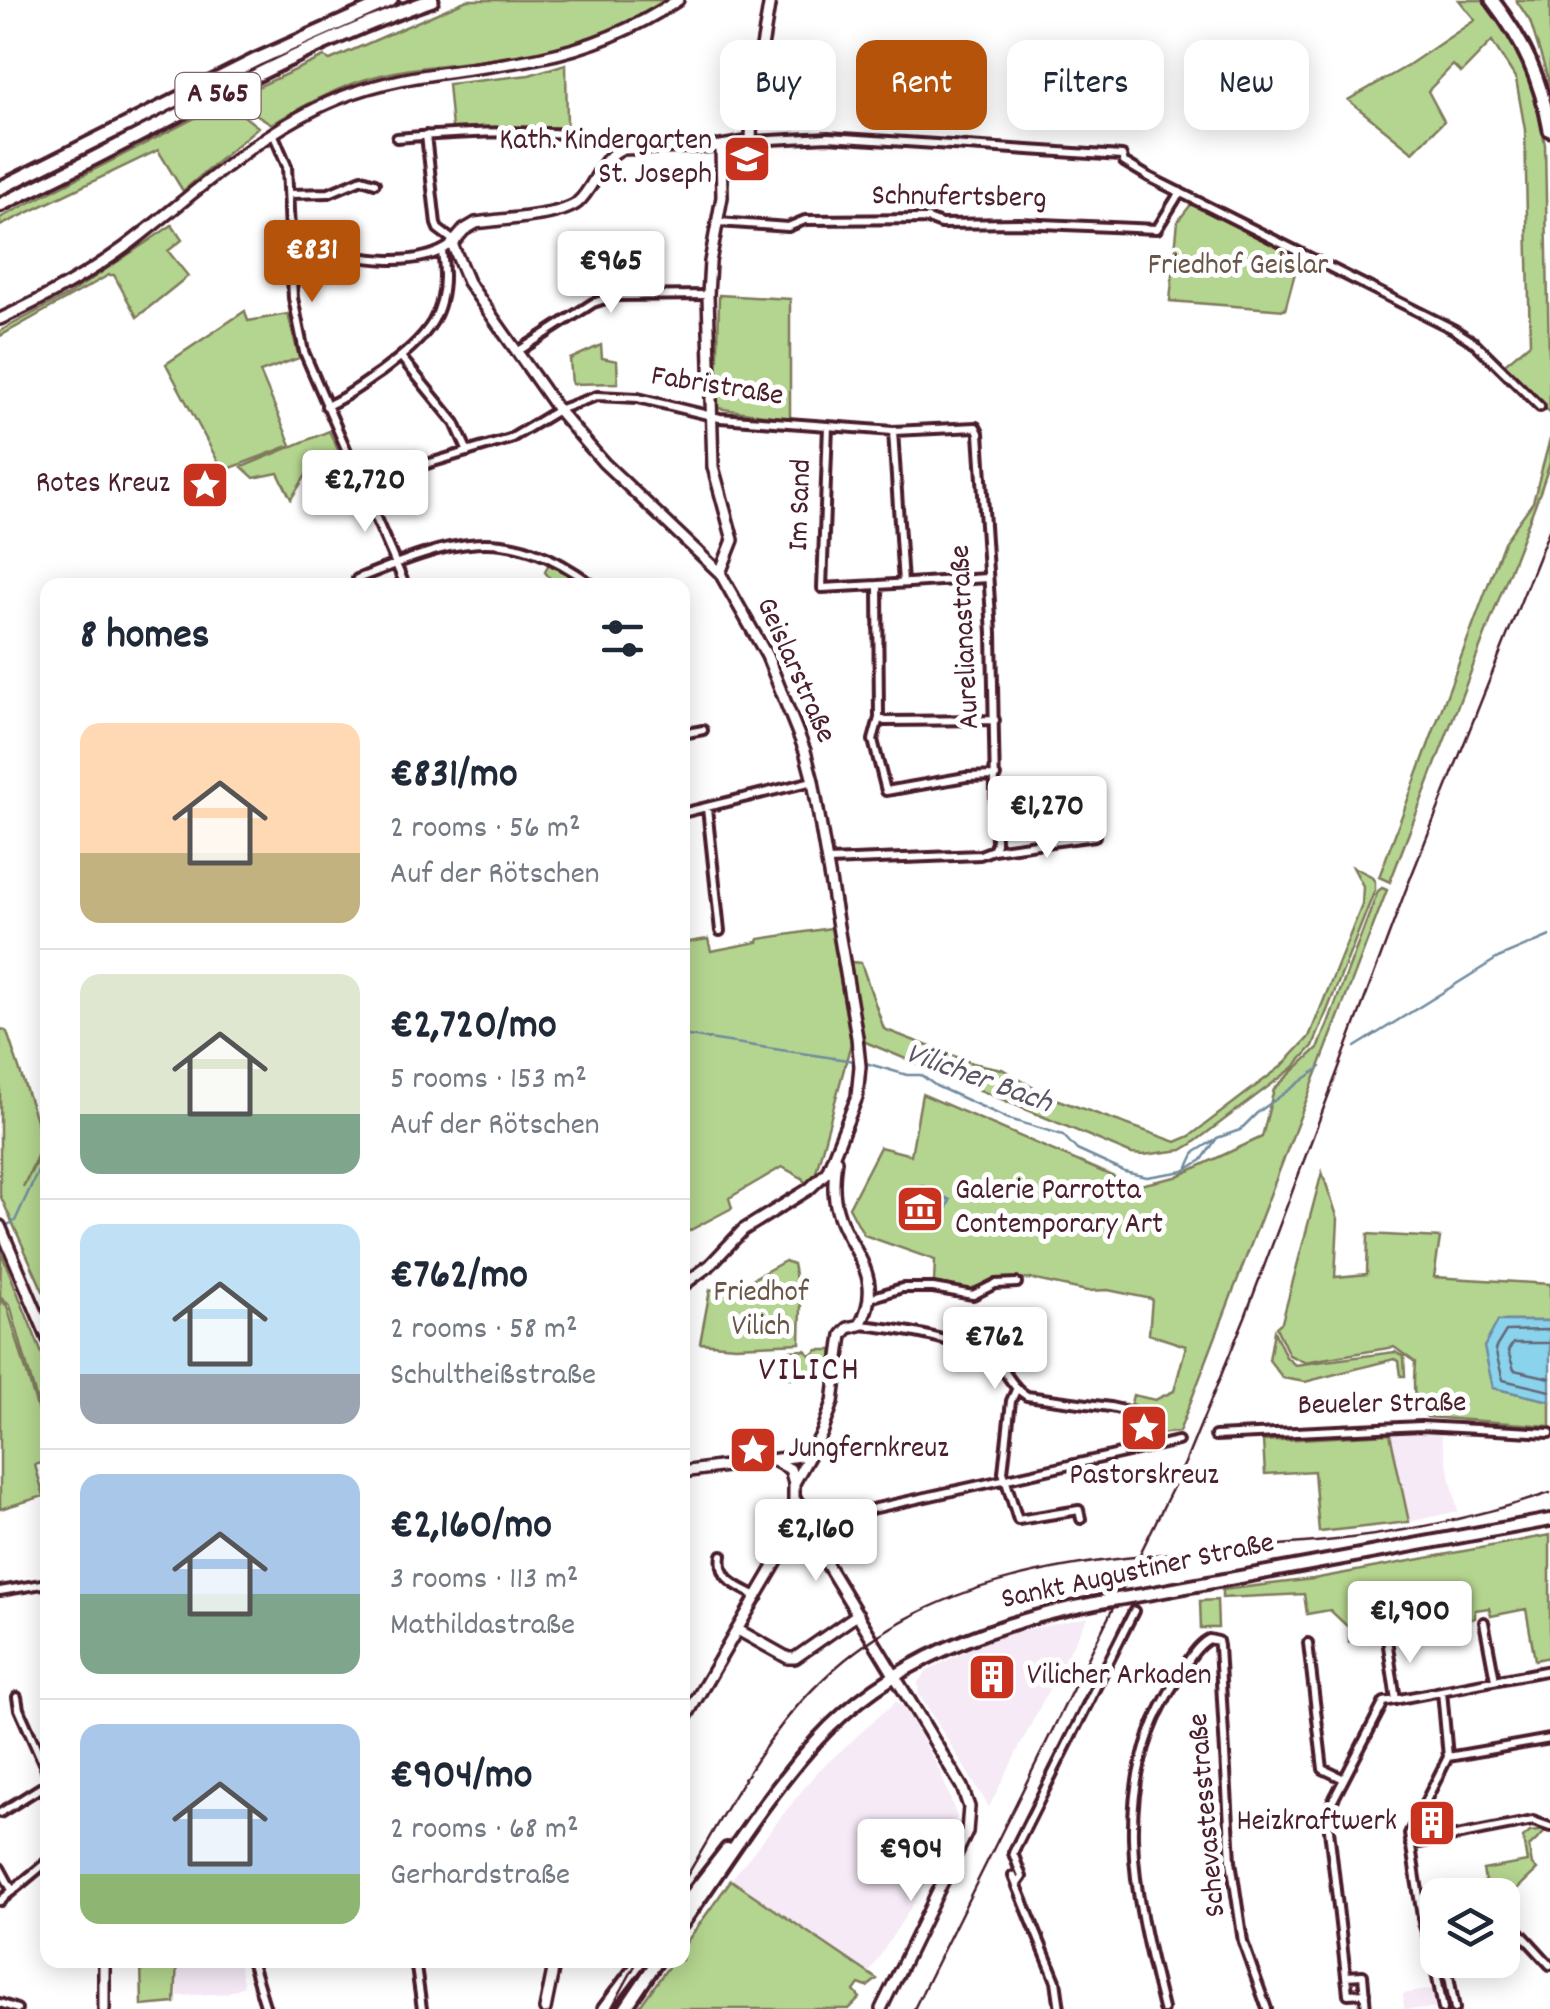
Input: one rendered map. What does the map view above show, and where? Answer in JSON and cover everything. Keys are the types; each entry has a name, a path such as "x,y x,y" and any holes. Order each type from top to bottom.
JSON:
{"highway":[{"name":"A 565","path":"0,188 256,60 391,0"},
{"name":"A 565","path":"0,205 260,75 432,0"},
{"path":"1492,0 1510,23 1536,71 1550,130"}],"main road":[{"name":"Sankt Augustiner Straße","path":"690,1913 784,1779 820,1736 896,1676 964,1638 1018,1620 1100,1602 1550,1520"},
{"name":"Sankt Augustiner Straße","path":"690,1898 784,1779"},
{"path":"604,2009 635,1968"},
{"path":"625,2009 653,1968"}],"street":[{"path":"0,319 33,304 122,249 273,133 335,100 374,86 574,50 613,36 678,0"},
{"path":"751,141 752,106 770,0"},
{"path":"397,138 534,131 608,139 621,149"},
{"path":"273,133 287,166 297,323 304,352 402,578"},
{"path":"426,135 436,224 453,242"},
{"path":"290,244 380,261 442,252 476,223 566,209 585,194 611,154 621,149 828,137 1122,156 1124,162 1180,192 1453,329 1475,343 1540,407"},
{"path":"720,573 734,540 712,467 708,295 722,197 721,146"},
{"path":"290,194 329,194 362,179 375,183"},
{"name":"Schnufertsberg","path":"718,222 788,226 806,220 928,219 941,224 1157,228 1180,192"},
{"name":"Geislarstraße","path":"453,242 468,282 558,410 604,464 720,573 762,645 805,751 813,781 859,1054 857,1098 837,1152"},
{"path":"326,406 360,387 428,333 436,319 444,284 442,252"},
{"path":"516,352 594,303 614,296 708,295"},
{"path":"401,356 456,423 468,452"},
{"name":"Fabristraße","path":"360,484 510,440 558,410 585,399 611,395 712,415 828,426 893,431 972,425"},
{"name":"Aurelianastraße","path":"972,425 979,433 995,720 994,850"},
{"name":"Im Sand","path":"828,426 822,588 878,585"},
{"path":"893,431 902,583"},
{"path":"362,578 455,544 492,542 540,554 584,578"},
{"path":"987,578 878,585 878,718 874,740 886,791 966,776 996,776"},
{"path":"878,718 885,722 995,720"},
{"path":"690,733 704,730"},
{"path":"690,811 813,781"},
{"path":"707,808 720,931"},
{"path":"828,861 980,855 1095,836"},
{"path":"690,1280 743,1230 820,1180 837,1152"},
{"path":"837,1152 835,1202 866,1267 870,1298 860,1324"},
{"path":"820,1180 834,1182"},
{"path":"0,1226 40,1320"},
{"path":"870,1298 902,1288 933,1288 973,1295 995,1284 1017,1282"},
{"path":"690,1711 786,1548 794,1526 794,1488 807,1455 822,1433 837,1388 843,1332 860,1324 904,1330 986,1355 999,1365 1016,1390 1027,1396 1125,1409 1142,1414 1149,1426"},
{"path":"1016,1390 1011,1402 1004,1478 1018,1520 1079,1510 1081,1520"},
{"name":"Beueler Straße","path":"1216,1436 1421,1426 1550,1433"},
{"path":"794,1526 1178,1441"},
{"path":"690,1471 807,1455"},
{"path":"768,1458 790,1470 799,1505 828,1517"},
{"path":"794,1526 805,1528 896,1676 964,1789 970,1816 963,1842 881,2009"},
{"path":"722,1554 720,1567 725,1578 758,1596"},
{"path":"0,1592 40,1584"},
{"path":"1060,2009 1056,1981 1015,1880 1022,1876 1013,1854 1134,1611"},
{"path":"738,1630 788,1658 795,1658 858,1614"},
{"path":"1484,1622 1494,1680"},
{"path":"1387,1639 1396,1700"},
{"name":"Schevastesstraße","path":"1163,2009 1134,1872 1133,1802 1143,1751 1158,1713 1204,1640 1218,1642 1235,1891 1249,1964 1267,2009"},
{"path":"1308,1643 1322,1769 1344,1779"},
{"path":"1365,1993 1348,1994 1326,1812 1384,1702 1550,1670"},
{"path":"1420,1885 1410,1830 1448,1757 1442,1691"},
{"path":"17,1697 40,1754"},
{"path":"1448,1757 1550,1739"},
{"path":"0,1813 40,1787"},
{"path":"1410,1845 1533,1821 1550,1827"},
{"path":"0,1901 40,1867"},
{"path":"0,1868 12,1890"},
{"path":"1520,1933 1550,1965"},
{"path":"104,1968 104,2009"},
{"path":"253,1968 266,2009"},
{"path":"416,1968 422,2009"},
{"path":"544,2009 553,1968"},
{"path":"1346,1976 1363,1975 1366,2009"},
{"path":"1439,1978 1443,2009"},
{"path":"1449,1978 1455,2009"},
{"path":"0,2004 18,2009"}],"shaded area":[{"path":"1440,1432 1458,1511 1409,1522 1390,1434"},
{"path":"1088,1617 989,1807 919,1694 918,1682 927,1671 971,1648 1008,1634"},
{"path":"896,1701 905,1709 940,1771 957,1817 925,1885 869,1973 731,1880 816,1773"},
{"path":"177,1968 240,1968 244,1986 226,1993 178,1996"},
{"path":"1432,1989 1435,2009 1404,2009 1403,1994"}],"green space":[{"path":"467,0 666,0 604,32 555,49 417,68 363,80 272,124 231,99 324,57 330,60"},
{"path":"1459,0 1484,0 1497,18 1524,68 1541,123 1545,145 1550,413 1501,367 1530,343 1525,130 1516,79 1492,41 1461,73 1453,65 1428,91 1444,121 1413,152 1348,100 1475,20"},
{"path":"1516,0 1550,0 1550,85 1530,21"},
{"path":"566,64 567,127 452,128 448,84 529,75"},
{"path":"226,102 258,127 183,191 158,150 0,226 0,218 201,115 211,114"},
{"name":"Friedhof Geislar","path":"1193,202 1300,254 1285,310 1170,301 1178,221"},
{"path":"172,225 182,240 168,251 188,276 137,317 114,275 109,275 0,336 0,331 68,295"},
{"path":"719,295 790,299 790,419 717,408"},
{"path":"245,311 248,321 288,314 299,358 260,372 291,445 223,471 166,364"},
{"path":"601,345 602,358 617,361 618,383 572,384 570,359"},
{"path":"329,431 342,458 308,472 291,499 278,473 254,478 242,467"},
{"path":"1550,439 1550,463 1540,492 1390,882 1379,877 1504,542 1533,502"},
{"path":"549,563 574,578 550,578 545,572"},
{"path":"1353,867 1371,876 1375,890 1313,1046 1293,1068 1182,1150 1132,1154 863,1041 851,962 861,963 884,1029 972,1063 1002,1069 1047,1096 1176,1142 1190,1136 1282,1066 1309,1037 1362,905 1363,886"},
{"path":"1387,890 1179,1432 1157,1434 1152,1414 1131,1403 1133,1395 1155,1400 1174,1391 1186,1346 1149,1334 1152,1299 1031,1279 995,1280 970,1289 934,1283 935,1260 864,1235 849,1207 880,1147 911,1155 922,1094 1135,1186 1176,1177 1262,1137 1274,1089 1319,1047 1378,891","holes":["918,1187 950,1200 938,1228 905,1215"]},
{"path":"831,928 851,1043 814,1179 807,1186 802,1178 782,1167 729,1198 732,1208 690,1230 690,942 708,939 711,951"},
{"path":"0,1028 7,1032 40,1132 40,1149 23,1187 40,1155 40,1284 0,1195"},
{"path":"1322,1172 1338,1219 1335,1277 1367,1274 1368,1234 1440,1238 1434,1277 1550,1284 1550,1321 1498,1321 1493,1388 1550,1401 1550,1426 1427,1417 1415,1398 1415,1362 1394,1347 1304,1362 1289,1355 1276,1327 1282,1322"},
{"path":"1,1252 40,1349 40,1412 10,1305 0,1296"},
{"name":"Friedhof Vilich","path":"785,1261 793,1264 801,1306 800,1343 700,1343 710,1290 732,1290"},
{"path":"0,1299 7,1306 40,1418 40,1463 35,1465 40,1497 0,1509"},
{"path":"1274,1331 1286,1357 1295,1365 1395,1352 1404,1357 1405,1376 1401,1376 1399,1361 1394,1359 1305,1382 1283,1378 1269,1360"},
{"path":"805,1350 811,1356 818,1350 832,1350 834,1377 789,1378 795,1365 789,1351"},
{"path":"1390,1434 1409,1522 1319,1532 1314,1471 1265,1474 1263,1441"},
{"path":"1550,1535 1550,1657 1535,1660 1526,1609 1491,1616 1489,1608 1475,1610 1475,1618 1394,1633 1392,1625 1378,1628 1378,1636 1349,1642 1349,1628 1330,1610 1307,1614 1304,1594 1222,1598 1222,1590 1313,1579"},
{"path":"1217,1600 1218,1628 1201,1628 1200,1601"},
{"path":"1547,1830 1529,1847 1532,1865 1537,1870 1520,1886 1520,1878 1485,1878 1483,1870 1527,1862 1523,1838 1530,1832"},
{"path":"731,1880 877,1979 867,1987 859,1984 854,1991 860,1998 849,2009 638,2009 667,1968 690,1968 690,1937"},
{"path":"141,1968 177,1968 175,2003 142,2006"}],"water":[{"path":"920,1186 950,1200 936,1230 905,1215","holes":["929,1191 943,1203 934,1223 911,1213 920,1193 926,1196"]},
{"path":"1498,1321 1550,1321 1550,1401 1493,1388 1484,1347"}],"waterway":[{"name":"Vilicher Bach","path":"1355,1047 1498,958 1550,936"},
{"name":"Vilicher Bach","path":"690,1036 854,1061"},
{"name":"Vilicher Bach","path":"862,1062 907,1075 921,1075 936,1086 1009,1119 1063,1135 1077,1150 1125,1172 1147,1177 1184,1171 1202,1160 1217,1138 1240,1130 1321,1067"},
{"name":"Vilicher Bach","path":"1188,1167 1195,1152 1216,1139"},
{"name":"Vilicher Bach","path":"2,1228 15,1221 40,1166"}],"tram line":[{"path":"690,1871 742,1783 793,1711 867,1643 927,1608 991,1584 1057,1568 1390,1533 1471,1516 1550,1493"},
{"path":"611,2009 634,1968"}],"railway":[{"path":"914,2009 1185,1463 1550,528"}],"place":[{"name":"Kath. Kindergarten St. Joseph","path":"747,159"},
{"name":"Rotes Kreuz","path":"205,485"},
{"name":"Galerie Parrotta Contemporary Art","path":"920,1209"},
{"name":"Pastorskreuz","path":"1144,1428"},
{"name":"Jungfernkreuz","path":"753,1450"},
{"name":"Vilicher Arkaden","path":"992,1677"},
{"name":"Heizkraftwerk","path":"1432,1823"}],"district":[{"name":"VILICH","path":"810,1372"}]}
